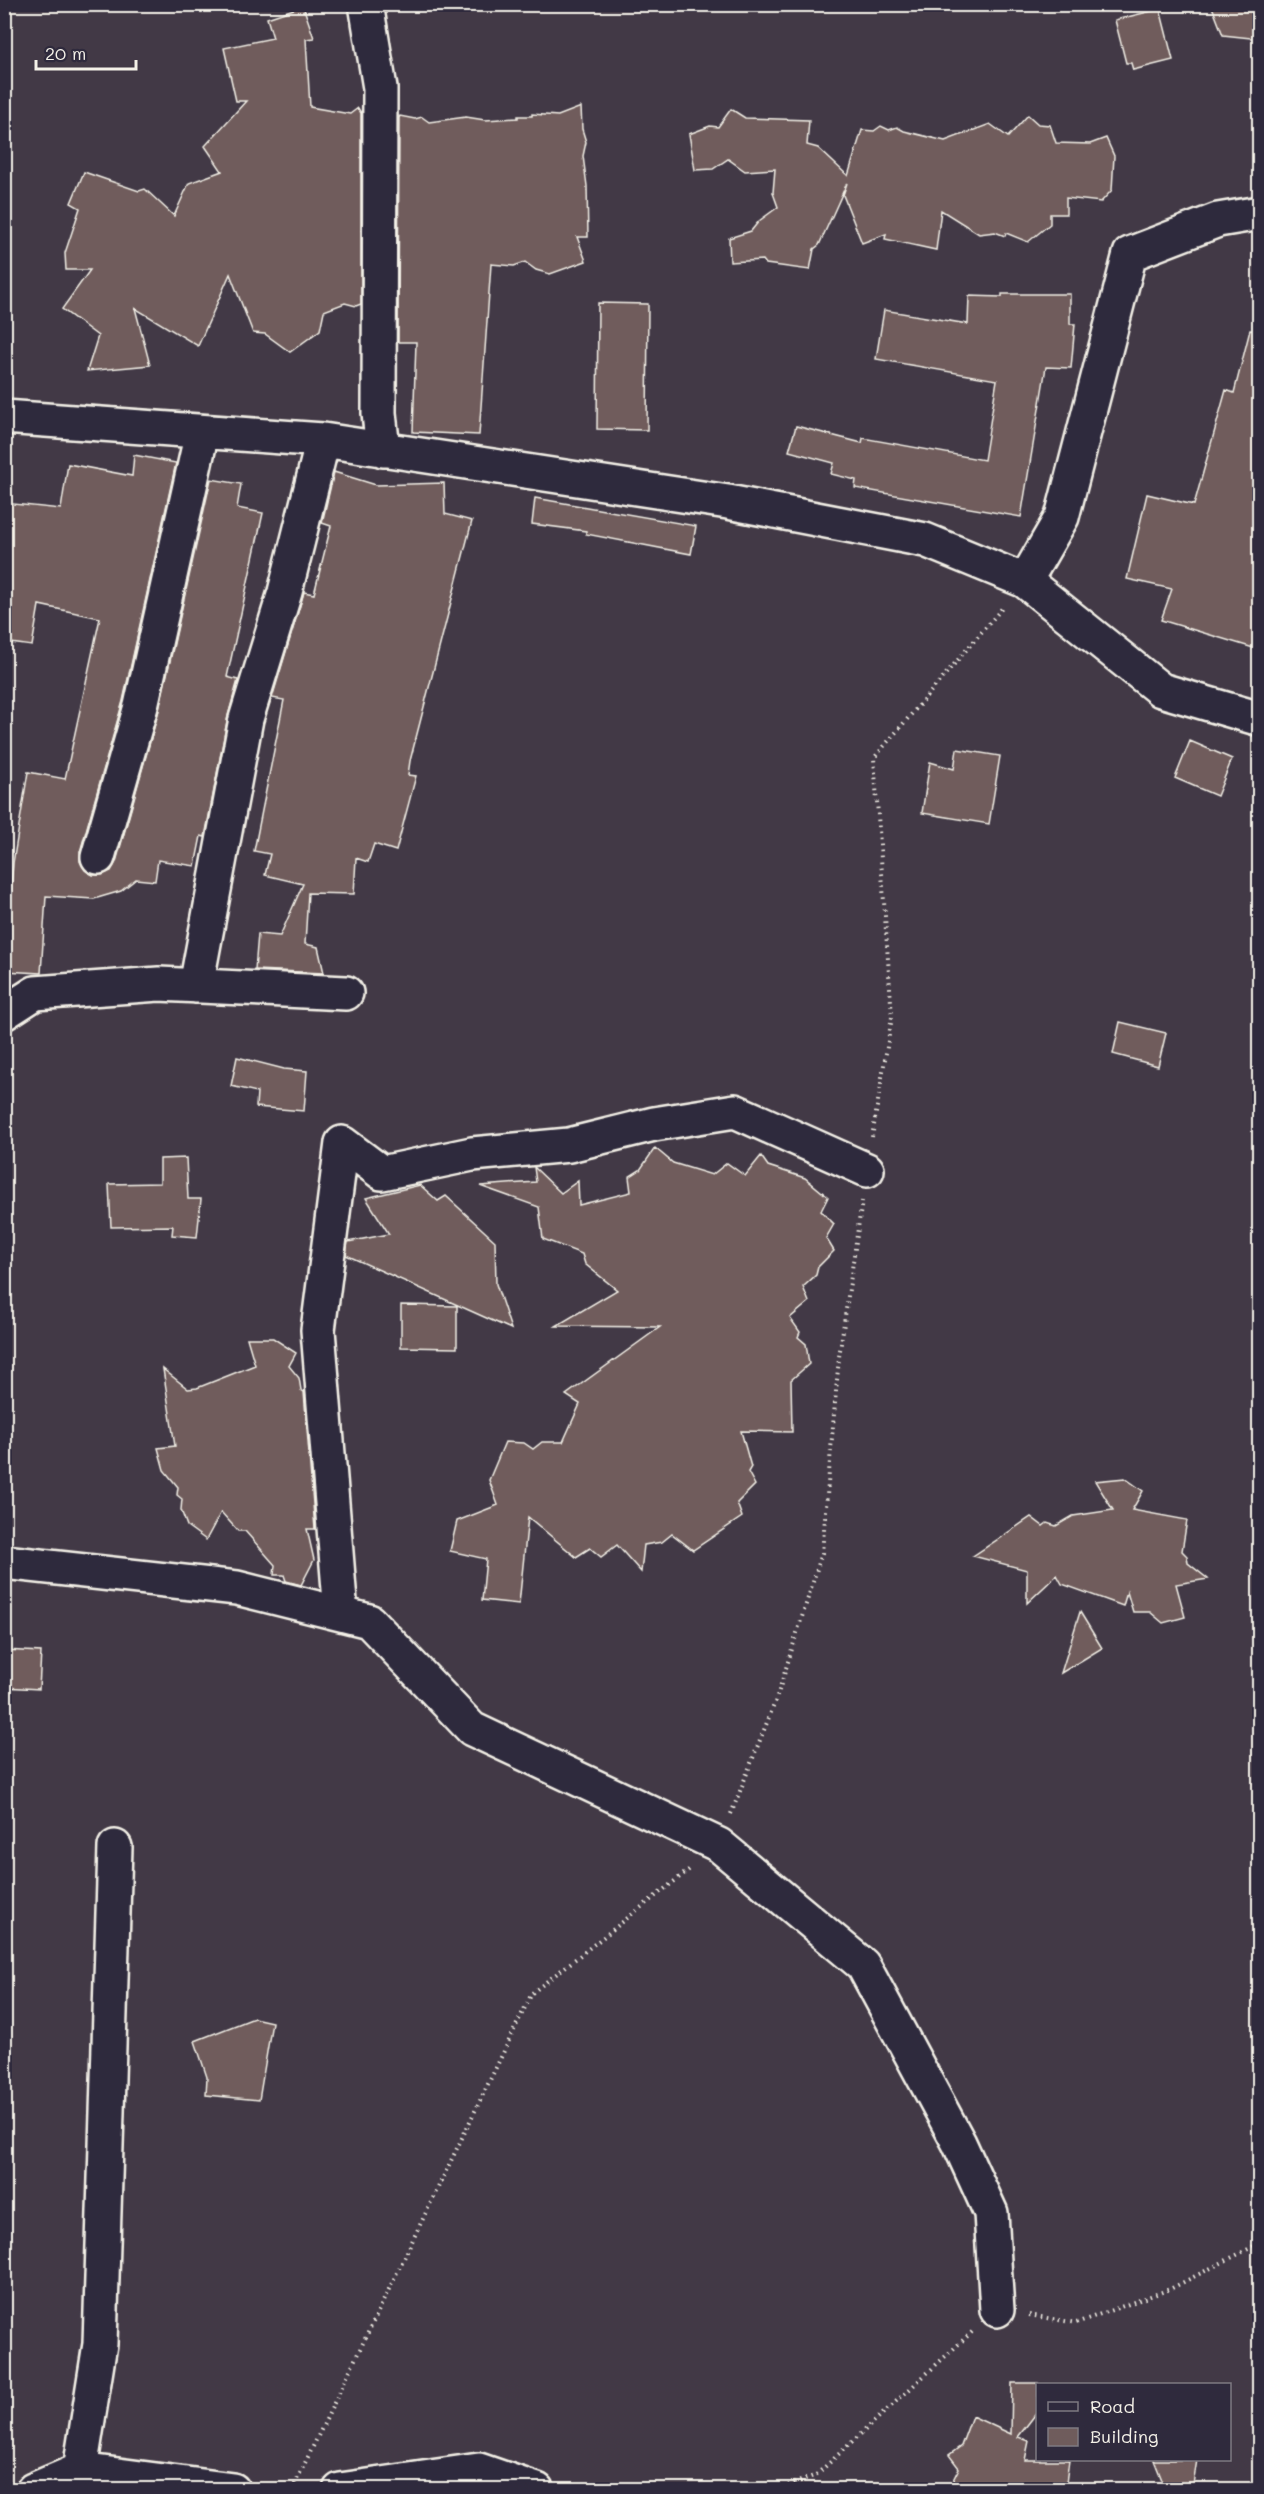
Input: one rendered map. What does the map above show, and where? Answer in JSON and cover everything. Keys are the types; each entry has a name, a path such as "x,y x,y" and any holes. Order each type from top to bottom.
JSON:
{"street":[{"path":"366,4 380,88 379,413 383,450"},
{"path":"1025,581 1062,517 1130,254 1218,220 1260,213"},
{"path":"4,417 323,440 728,502 925,540 1025,581 1161,690 1260,719"},
{"path":"98,857 141,706 202,432"},
{"path":"196,986 246,719 285,592 323,440"},
{"path":"4,1013 35,993 159,984 346,993"},
{"path":"341,1614 318,1330 342,1143 382,1173 472,1154 569,1146 654,1124 735,1111 867,1170"},
{"path":"4,1562 237,1588 369,1621 472,1729 719,1845 863,1965 959,2144 991,2213 997,2310"},
{"path":"80,2470 100,2343 115,1847"},
{"path":"33,2490 80,2470 233,2490"},
{"path":"340,2490 479,2470 537,2490"}],"path":[{"path":"292,2490 532,1993 719,1845 777,1697 822,1553 839,1357 892,1017 874,758 1025,581"},
{"path":"777,2490 816,2475 997,2310 1077,2323 1170,2289 1260,2243"}],"building":[{"path":"1211,4 1260,4 1260,39 1223,35"},
{"path":"303,6 314,38 306,39 310,107 350,114 358,108 361,113 361,304 356,306 345,303 324,311 320,330 290,352 265,334 253,333 230,274 198,346 135,308 150,365 87,371 98,336 62,309 90,270 66,270 65,253 80,208 71,203 84,172 139,191 145,189 174,216 189,183 222,171 205,146 246,101 236,101 224,48 273,38 267,18"},
{"path":"1160,9 1173,60 1133,70 1131,63 1126,63 1115,20"},
{"path":"581,107 582,129 586,142 583,156 587,186 588,237 577,237 586,261 550,274 536,270 525,262 514,266 491,264 479,435 413,432 416,342 398,342 400,116 415,119 422,117 429,122 466,117 485,120 518,118 518,116 532,116 532,114 558,116"},
{"path":"731,109 745,118 809,120 807,145 818,148 848,176 862,130 874,131 881,126 889,130 897,127 904,131 945,141 990,124 1008,137 1028,115 1038,124 1050,125 1056,143 1090,144 1106,138 1114,156 1112,190 1101,202 1066,198 1066,214 1050,214 1050,224 1028,242 1006,233 1005,236 995,232 979,234 941,210 936,250 885,239 886,234 862,243 843,195 847,183 819,245 814,249 810,270 766,264 763,260 730,262 729,238 751,231 759,221 778,207 773,193 775,169 745,171 728,159 713,169 695,170 689,134 710,126 718,127"},
{"path":"1002,294 1070,294 1070,324 1075,324 1071,368 1046,367 1021,517 855,488 856,480 831,474 834,463 789,451 796,426 862,443 863,438 984,460 997,380 876,359 884,310 968,324 969,296 1002,297"},
{"path":"598,303 648,304 647,430 597,429"},
{"path":"1250,330 1260,331 1260,650 1161,620 1172,589 1127,579 1147,494 1194,505 1226,390 1234,393"},
{"path":"134,455 176,463 123,701 80,852 80,861 85,870 93,875 102,875 111,871 116,862 159,710 211,479 241,484 237,508 263,513 227,677 238,680 228,716 205,837 201,836 195,866 158,860 155,881 136,879 121,891 94,899 46,896 41,973 4,971 4,935 7,935 13,863 28,772 65,779 100,618 39,605 32,646 4,642 4,503 61,509 68,464 132,476"},
{"path":"334,472 376,485 444,483 445,514 472,521 410,761 408,775 416,776 396,851 374,844 368,862 356,858 354,894 308,893 305,944 318,947 324,973 255,970 258,934 280,936 303,884 265,875 270,854 254,851 284,700 272,698 304,592 314,594 331,526 322,523"},
{"path":"535,498 696,526 691,554 586,534 586,531 532,524"},
{"path":"1190,741 1232,759 1217,796 1175,778"},
{"path":"957,749 1000,756 989,824 922,813 930,762 954,769"},
{"path":"1120,1022 1166,1033 1158,1066 1113,1054"},
{"path":"237,1057 284,1069 307,1071 304,1111 256,1107 257,1092 231,1086"},
{"path":"655,1148 673,1163 712,1175 727,1163 745,1176 761,1156 768,1166 805,1178 828,1197 821,1211 834,1224 826,1238 834,1251 818,1267 816,1275 803,1287 809,1302 790,1318 800,1332 798,1337 806,1344 809,1364 791,1380 792,1432 741,1431 751,1467 748,1472 755,1485 737,1503 742,1517 693,1550 672,1534 662,1542 644,1545 641,1572 617,1545 601,1557 590,1548 576,1557 528,1517 519,1604 482,1600 486,1559 450,1551 457,1521 498,1505 489,1480 505,1442 524,1443 533,1449 542,1442 563,1442 580,1404 566,1395 660,1327 556,1326 617,1290 585,1264 582,1254 543,1239 539,1207 480,1186 536,1182 534,1167 561,1193 578,1181 579,1205 631,1192 629,1177 640,1170"},
{"path":"186,1158 188,1199 201,1199 197,1237 172,1235 173,1226 111,1227 109,1184 160,1183 160,1159"},
{"path":"420,1185 438,1201 446,1196 495,1241 496,1284 511,1329 346,1255 348,1242 389,1234 366,1198"},
{"path":"401,1305 457,1306 457,1348 401,1347"},
{"path":"247,1338 273,1338 296,1353 289,1366 299,1378 301,1390 304,1392 315,1529 307,1529 314,1560 301,1585 286,1581 284,1575 274,1575 275,1565 245,1531 238,1531 221,1512 206,1540 187,1526 181,1510 182,1499 177,1495 178,1487 164,1470 158,1448 175,1446 163,1369 188,1389 197,1388 255,1365"},
{"path":"1125,1478 1143,1491 1132,1510 1187,1520 1182,1551 1187,1556 1188,1563 1208,1579 1176,1584 1185,1617 1163,1623 1150,1612 1133,1612 1127,1592 1123,1606 1062,1584 1057,1575 1027,1603 1027,1570 973,1556 1031,1517 1043,1526 1047,1523 1056,1526 1073,1516 1113,1510 1095,1481"},
{"path":"1080,1612 1102,1648 1061,1673"},
{"path":"4,1650 41,1652 39,1689 4,1687"},
{"path":"254,2018 272,2022 259,2100 206,2095 207,2077 195,2041"},
{"path":"1012,2383 1036,2383 1036,2414 1018,2437 1029,2441 1025,2460 1069,2461 1065,2490 948,2490 959,2468 949,2455 961,2446 972,2416 1011,2434"},
{"path":"1154,2461 1197,2461 1192,2490 1166,2490"}]}
